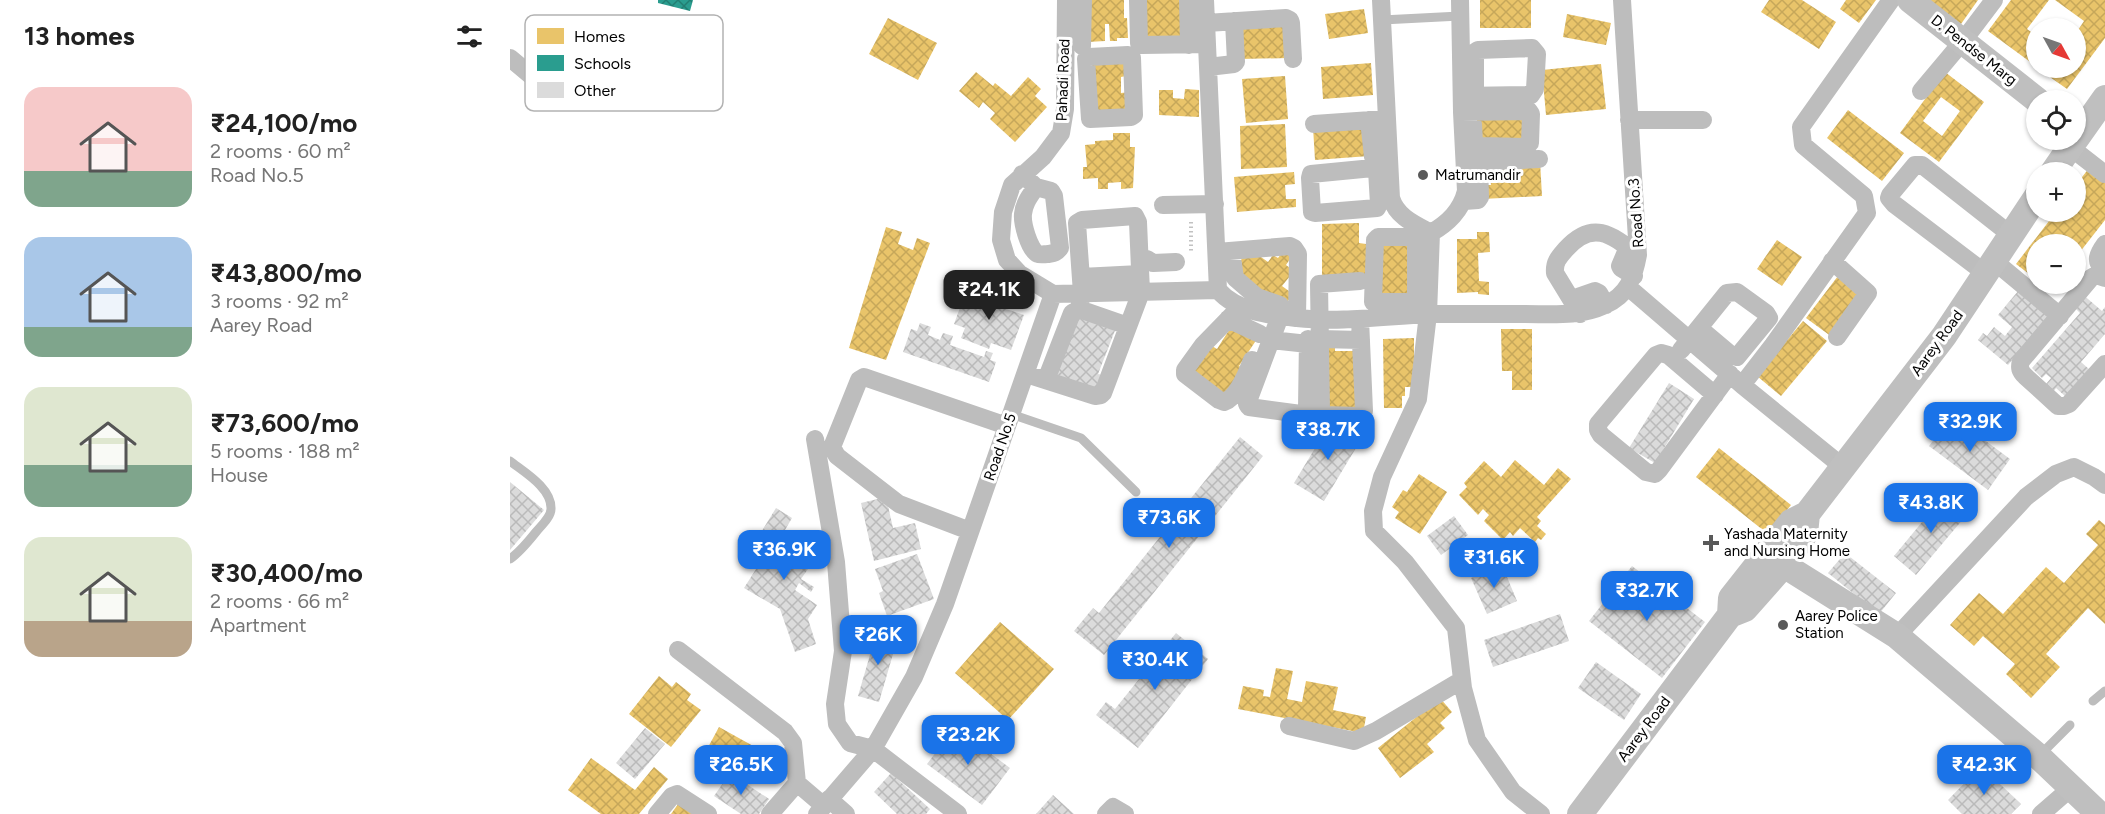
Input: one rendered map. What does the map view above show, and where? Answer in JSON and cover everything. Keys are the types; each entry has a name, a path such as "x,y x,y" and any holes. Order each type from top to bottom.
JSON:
{"street":[{"name":"Pahadi Road","path":"1053,294 1020,274 1007,260 1001,240 1003,212 1012,185 1053,146 1060,133 1065,109 1065,73 1074,46 1066,0"},
{"path":"1083,0 1074,46 1127,46 1130,44 1132,0"},
{"path":"1138,0 1139,43 1145,46 1198,44"},
{"path":"1381,0 1378,120 1385,199 1376,209 1315,213 1311,209 1310,177 1313,173 1373,168 1377,170 1381,165"},
{"name":"Road No.3","path":"1622,0 1629,120 1633,251 1631,282"},
{"path":"1715,395 1665,353 1656,355 1598,424 1598,430 1646,472 1655,474 1715,395 1773,345 1867,213 1864,196 1803,145 1801,127 1891,0"},
{"name":"D. Pendse Marg","path":"1910,0 2026,91"},
{"path":"1921,91 1994,0"},
{"path":"1314,341 1323,415 1328,417 1360,416 1364,411 1360,340 1369,313 1375,240 1378,237 1421,232 1445,225 1458,212 1464,201 1472,163 1468,64 1460,8"},
{"path":"1272,319 1285,306 1268,302 1243,287 1233,274 1224,251 1215,204 1208,67 1198,44 1198,10 1234,21 1286,18 1290,20 1293,59"},
{"path":"1208,67 1236,62 1234,21"},
{"path":"1468,64 1478,50 1532,48 1537,54 1535,89 1531,95 1468,104"},
{"path":"1128,55 1132,58 1134,115 1091,120 1087,71 1086,59 1089,57 1128,55"},
{"path":"510,58 525,71"},
{"path":"1065,73 1087,71"},
{"path":"2086,123 2105,98"},
{"path":"1065,109 1089,107"},
{"path":"1314,124 1378,120"},
{"path":"1629,120 1703,120"},
{"path":"2085,150 2105,174"},
{"path":"1472,163 1539,159"},
{"path":"1316,162 1381,165"},
{"path":"2012,235 1922,165 1915,165 1889,198 1894,204 2060,316"},
{"path":"1022,174 1036,187"},
{"path":"1385,199 1421,232 1428,315 1418,399 1382,477 1373,512 1374,531 1405,562 1456,628 1462,680 1478,740 1514,792 1541,814"},
{"path":"1163,206 1215,204"},
{"name":"Aarey Road","path":"1580,814 1730,615 1745,609 1774,560 1805,534 1807,514 1944,336 2026,213"},
{"path":"1046,380 1081,293 1077,226 1079,221 1135,216 1153,270 1163,291"},
{"path":"1272,319 1339,320 1414,300 1421,232"},
{"path":"1576,307 1555,273 1555,266 1557,258 1577,237 1588,232 1612,235 1633,251"},
{"path":"2105,244 2096,258 2097,264 2105,271"},
{"path":"1224,251 1290,246 1298,254 1272,319 1247,404 1251,408 1301,414 1305,411 1314,341"},
{"path":"1218,290 1224,251"},
{"path":"1832,261 1868,293 1837,337"},
{"path":"1053,294 1081,293 1153,270"},
{"path":"1153,270 1163,291"},
{"path":"1026,374 1095,396 1101,395 1153,270"},
{"path":"2105,278 2096,275 2091,278 2021,361 2020,371 2058,406 2064,406 2069,404 2105,364"},
{"path":"1272,319 1319,284 1360,281"},
{"path":"1369,313 1428,315 1606,305 1631,282 1694,334 1736,379 1843,466"},
{"path":"1163,291 1218,290 1226,299 1314,341 1360,340"},
{"path":"1673,360 1723,297 1733,291 1768,315 1768,320 1759,332 1740,354 1734,357 1694,334"},
{"path":"1081,293 1128,326"},
{"name":"Road No.5","path":"823,806 873,749 914,677 945,604 1053,294"},
{"path":"1272,319 1314,341"},
{"path":"1339,320 1340,339"},
{"path":"1759,332 1773,345"},
{"path":"970,531 899,504 837,456 832,447 859,380 864,377 1009,420"},
{"path":"815,439 836,562 843,651 835,704 837,724 850,743 873,749 958,814"},
{"path":"1897,636 2026,497 2056,474 2074,467 2105,485"},
{"path":"1774,560 1897,636 2038,757 2099,814"},
{"path":"678,650 785,732 793,743 797,783 823,806 846,814"},
{"path":"1289,726 1354,741 1376,731 1462,680"},
{"path":"770,814 797,783"},
{"path":"2042,814 2071,788"},
{"path":"657,814 672,796 677,794 708,814"},
{"path":"1106,814 1113,807 1125,814"}],"lane":[{"path":"1382,20 1460,8"},
{"path":"1009,420 1081,438 1136,492"},
{"path":"510,461 539,484 545,492 551,509 549,516 533,536 510,559"},
{"path":"2093,701 2105,692"},
{"path":"2038,757 2070,724"}],"path":[{"path":"1153,270 1182,261 1193,249 1190,204"}],"building: Homes":[{"path":"1087,0 1124,0 1124,18 1127,18 1128,38 1117,38 1117,41 1110,41 1109,24 1105,24 1105,41 1088,42"},
{"path":"1143,0 1182,0 1183,43 1144,44"},
{"path":"1480,0 1531,0 1531,28 1480,28"},
{"path":"1769,0 1802,0 1836,22 1819,49 1761,12"},
{"path":"1846,0 1876,0 1859,23 1840,9"},
{"path":"1920,0 1978,0 1961,24 1937,6"},
{"path":"2011,0 2049,0 2035,18 2026,18 2026,59 1988,31"},
{"path":"2055,0 2105,0 2105,38 2086,64 2086,18 2080,18"},
{"path":"1364,9 1368,33 1329,39 1325,14"},
{"path":"1567,14 1611,23 1606,45 1563,37"},
{"path":"888,18 937,43 918,80 869,54"},
{"path":"1287,22 1288,58 1240,59 1238,24"},
{"path":"1126,57 1126,76 1121,77 1121,93 1130,92 1130,113 1095,116 1092,59"},
{"path":"1371,63 1373,95 1323,99 1321,67"},
{"path":"1601,64 1606,109 1546,115 1542,70"},
{"path":"976,72 993,86 995,83 1011,96 1028,77 1041,89 1035,96 1047,107 1015,142 990,119 995,113 983,102 979,108 959,91"},
{"path":"1945,72 1984,102 1939,162 1900,133","holes":["1941,97 1960,111 1942,136 1923,121"]},
{"path":"1285,76 1288,119 1246,123 1242,79"},
{"path":"2051,78 2075,78 2067,89"},
{"path":"1185,89 1199,90 1199,117 1159,115 1159,90 1173,90 1173,98 1184,99"},
{"path":"1848,110 1904,153 1882,181 1827,138"},
{"path":"1477,114 1528,114 1528,144 1477,144"},
{"path":"1366,123 1369,156 1315,160 1313,127"},
{"path":"1285,124 1287,167 1241,169 1240,126"},
{"path":"1113,133 1130,133 1130,147 1135,147 1133,188 1121,189 1121,182 1108,183 1108,189 1098,189 1098,178 1083,179 1083,167 1087,167 1085,145 1095,144 1095,141 1113,140"},
{"path":"1540,161 1542,196 1482,199 1482,185 1491,185 1490,176 1483,177 1483,164"},
{"path":"2089,168 2105,180 2105,220 2086,244 2086,234 2039,234 2048,222 2086,222 2086,172"},
{"path":"1294,172 1295,184 1285,185 1286,199 1296,199 1296,207 1237,212 1234,177"},
{"path":"1359,223 1359,243 1366,244 1366,277 1322,277 1322,224"},
{"path":"886,227 902,232 898,244 913,250 917,238 930,243 886,360 849,348"},
{"path":"1477,232 1489,232 1490,252 1478,253 1479,281 1489,282 1489,295 1478,294 1478,292 1457,293 1457,239 1477,239"},
{"path":"1410,239 1411,298 1378,299 1376,241"},
{"path":"1777,240 1802,257 1782,286 1757,269"},
{"path":"1284,250 1292,256 1286,265 1294,271 1282,286 1293,294 1285,305 1271,299 1237,271 1242,263 1240,261 1247,253 1254,252 1268,262 1273,255 1278,258"},
{"path":"2026,251 2026,272 2016,264"},
{"path":"1838,276 1864,295 1832,337 1806,318"},
{"path":"1803,321 1827,341 1781,396 1757,376"},
{"path":"1231,327 1257,339 1239,366 1246,370 1227,398 1188,373 1207,343 1217,349"},
{"path":"1501,329 1532,329 1532,390 1512,390 1512,371 1502,371"},
{"path":"1414,338 1414,387 1405,387 1402,408 1384,408 1383,339"},
{"path":"1324,345 1335,345 1335,351 1357,351 1358,411 1326,412"},
{"path":"1719,448 1791,505 1768,534 1696,477"},
{"path":"1515,460 1544,485 1558,468 1571,479 1537,517 1541,521 1537,526 1546,534 1541,540 1538,538 1535,542 1520,528 1513,536 1510,532 1503,540 1484,521 1489,515 1483,509 1478,515 1459,495 1467,487 1464,483 1484,461 1501,477"},
{"path":"1419,474 1447,492 1420,534 1395,518 1399,512 1392,507 1403,490 1407,492"},
{"path":"2099,520 2105,525 2105,624 2088,608 2046,654 2060,667 2031,698 2006,674 2015,664 1983,636 1974,646 1950,625 1979,593 2003,614 2046,567 2064,583 2098,545 2086,534"},
{"path":"1000,622 1054,669 1008,720 955,673"},
{"path":"1276,668 1293,671 1287,699 1302,702 1306,681 1338,687 1333,710 1366,717 1363,733 1238,709 1243,686 1264,690 1263,696 1270,697"},
{"path":"659,676 672,687 676,682 691,694 687,700 701,710 671,747 629,714"},
{"path":"1440,698 1452,712 1440,723 1445,728 1427,744 1434,752 1400,778 1378,748"},
{"path":"719,727 766,753 752,777 706,751"},
{"path":"591,758 635,790 654,767 668,779 639,814 601,814 568,790"},
{"path":"681,800 700,814 671,814"}],"building: Schools":[{"path":"658,0 693,0 690,11 658,3"}],"building: Other":[{"path":"983,289 1010,299 1006,309 1024,315 1011,350 991,343 989,349 961,338 965,328 954,324 965,294 979,299"},
{"path":"2019,290 2050,316 2008,365 1978,340 1983,333 1987,336 1994,327 2005,336 2012,327 1998,315"},
{"path":"2082,294 2102,311 2105,307 2105,334 2081,362 2090,370 2066,397 2056,388 2054,391 2046,384 2051,378 2046,374 2042,378 2032,368 2080,313 2071,304"},
{"path":"1076,313 1116,328 1098,374 1101,375 1095,391 1053,374"},
{"path":"920,323 931,327 928,335 940,340 943,333 953,336 950,345 984,357 986,351 993,353 990,360 996,362 989,382 903,352 911,329 917,331"},
{"path":"1669,383 1694,399 1655,463 1629,448"},
{"path":"1952,416 2010,459 1988,490 1929,446"},
{"path":"1332,420 1362,438 1324,501 1294,483"},
{"path":"1240,437 1263,456 1104,655 1074,631 1093,608 1099,613"},
{"path":"510,482 544,510 510,550"},
{"path":"1946,493 1969,512 1916,575 1894,556"},
{"path":"886,497 893,528 915,523 921,549 874,561 861,503"},
{"path":"776,508 792,518 785,530 795,556 810,566 801,579 814,587 811,592 799,583 795,590 817,605 808,619 816,644 795,652 780,609 744,588 770,547 757,539"},
{"path":"1454,516 1468,535 1441,555 1427,536"},
{"path":"1845,553 1896,593 1879,614 1828,573"},
{"path":"917,554 934,599 887,616 879,593 883,591 875,569"},
{"path":"1502,565 1517,601 1487,614 1471,578"},
{"path":"1632,566 1705,622 1662,678 1589,621"},
{"path":"1560,614 1569,641 1493,667 1484,640"},
{"path":"877,631 898,637 879,702 858,696"},
{"path":"1176,633 1208,659 1138,748 1096,715 1106,702 1115,709"},
{"path":"1596,662 1641,694 1624,720 1578,688"},
{"path":"955,727 1010,768 982,805 927,764"},
{"path":"645,728 665,744 635,779 616,763"},
{"path":"1981,766 2021,804 2011,814 1962,814 1948,800"},
{"path":"730,773 769,799 759,814 741,814 714,796"},
{"path":"891,773 930,809 926,814 897,814 874,792"},
{"path":"1053,795 1074,814 1036,814"}],"place":[{"name":"Matrumandir","path":"1423,175"},
{"name":"Yashada Maternity and Nursing Home","path":"1711,543"},
{"name":"Aarey Police Station","path":"1783,625"}]}
